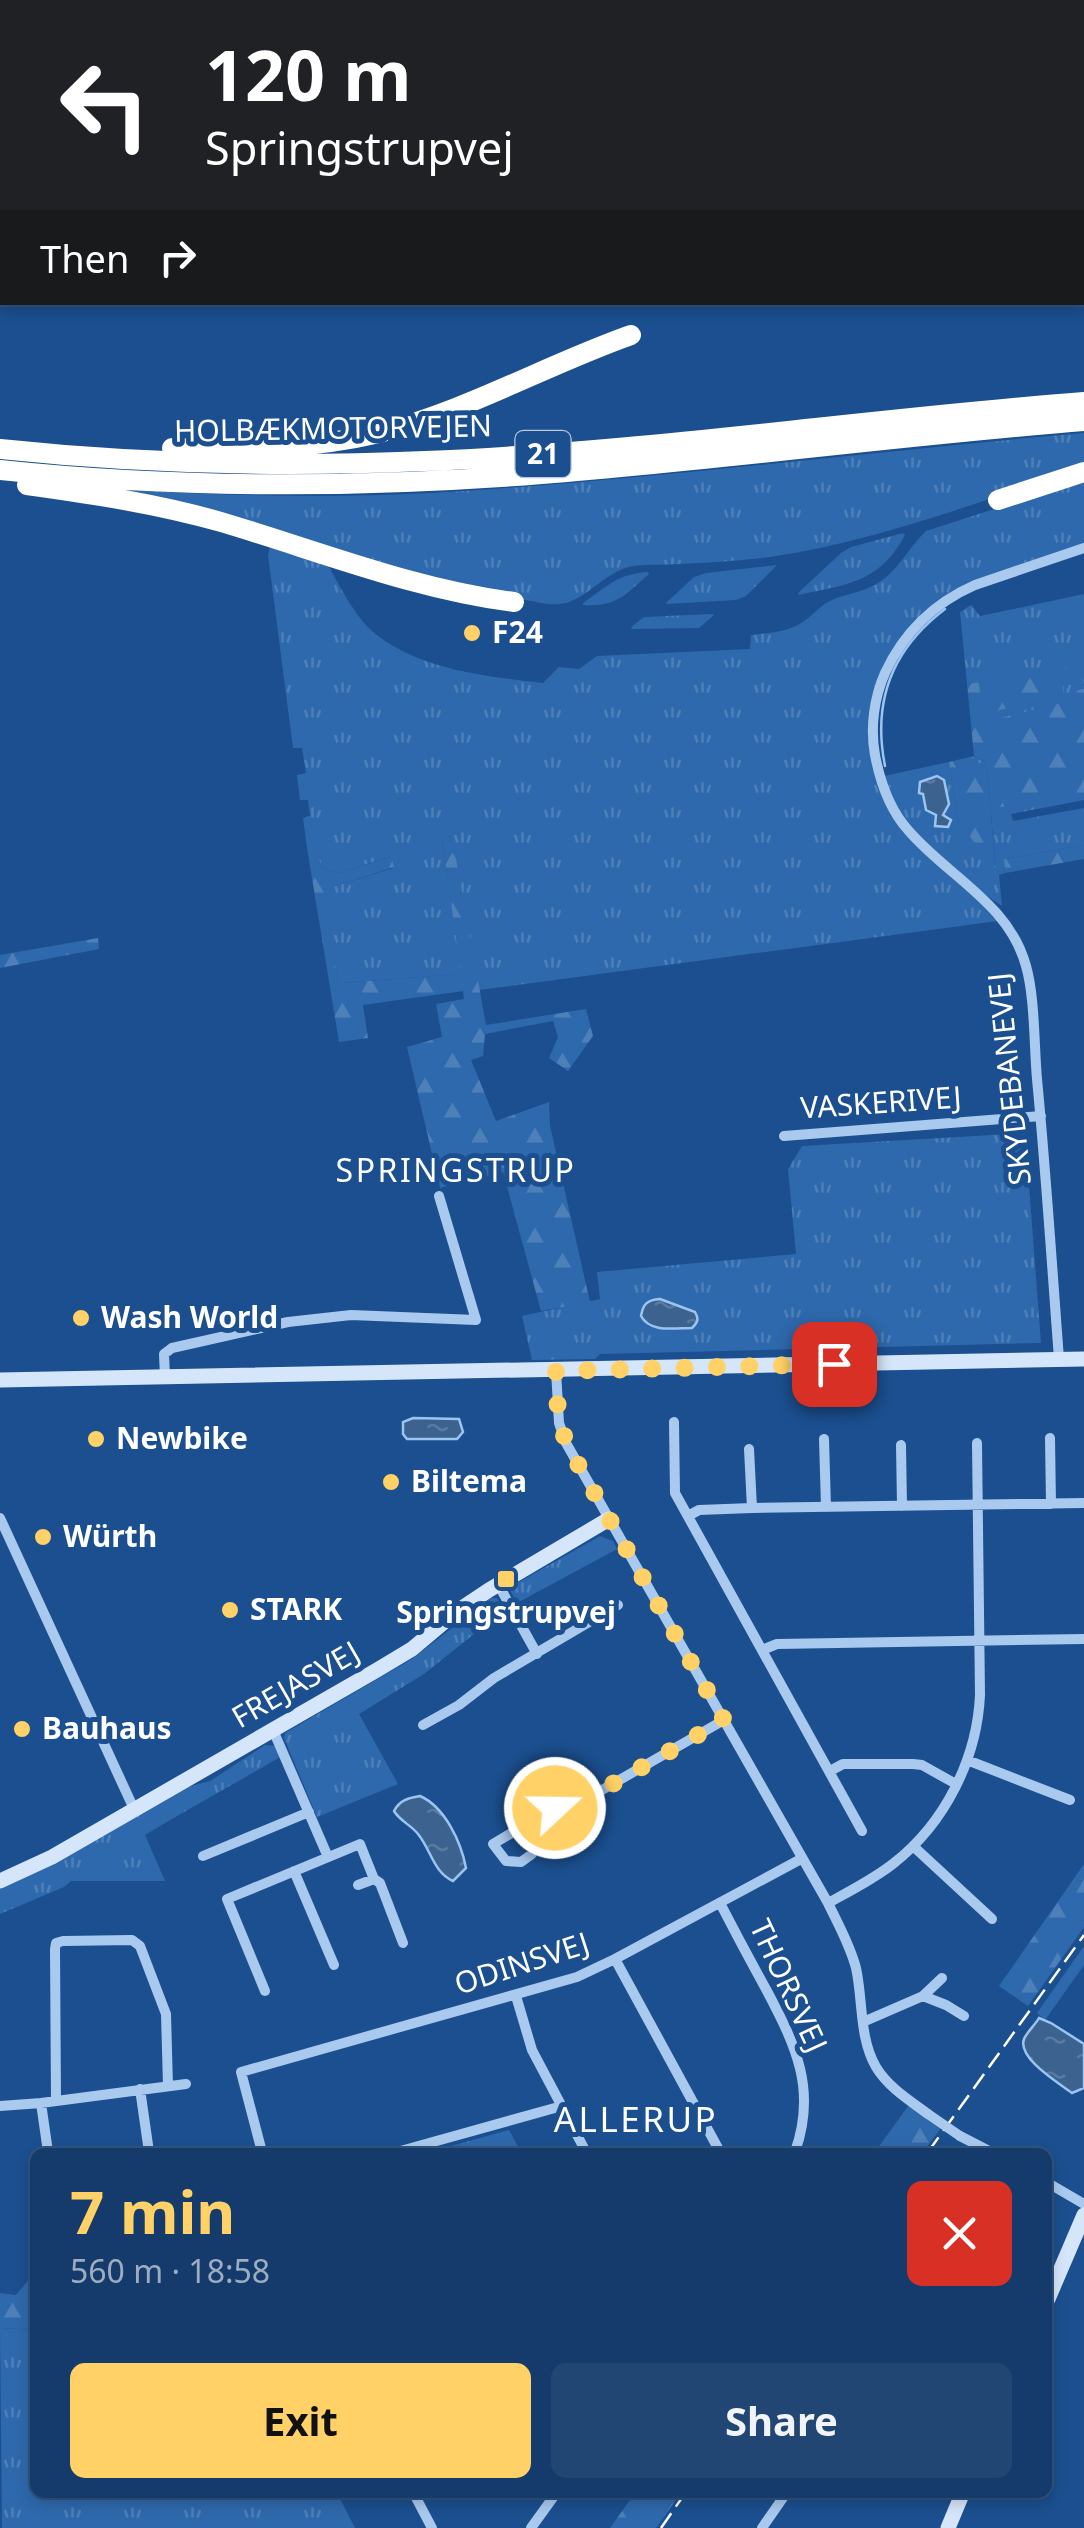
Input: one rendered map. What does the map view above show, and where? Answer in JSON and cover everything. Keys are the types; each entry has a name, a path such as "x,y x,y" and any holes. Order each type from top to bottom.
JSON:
{"highway":[{"path":"0,446 270,449 326,442 379,432 435,415 630,335"},
{"name":"HOLBÆKMOTORVEJEN","path":"0,446 124,460 326,464 428,461 660,444 1084,402"},
{"name":"HOLBÆKMOTORVEJEN","path":"0,470 126,480 254,484 431,481 646,465 1084,422"},
{"path":"998,500 1084,472"},
{"path":"0,482 168,508 415,583 514,602"}],"main road":[{"path":"0,1380 1084,1359"},
{"name":"FREJASVEJ","path":"0,1881 134,1810 412,1648 498,1584 610,1518"},
{"path":"1052,2290 1084,2216"},
{"path":"948,2528 961,2498"}],"street":[{"name":"SKYDEBANEVEJ","path":"1059,1360 1041,1116 1028,978 1022,955 995,911 900,820 883,787 873,744 873,720 881,682 896,650 932,610 975,586 1084,548"},
{"name":"VASKERIVEJ","path":"784,1136 1041,1116"},
{"path":"165,1377 164,1354 172,1348 288,1322 362,1314 476,1320 439,1196"},
{"path":"556,1371 563,1435 828,1903 851,1951 869,2051 893,2087 960,2136 983,2148"},
{"path":"674,1422 675,1493 862,1832"},
{"path":"824,1438 826,1507"},
{"path":"1050,1438 1052,1504"},
{"path":"828,1903 872,1879 914,1846 941,1812 967,1760 980,1706 976,1443"},
{"path":"901,1445 902,1506"},
{"path":"750,1449 752,1508"},
{"path":"688,1516 699,1510 752,1508 1084,1503"},
{"path":"0,1518 134,1810"},
{"path":"498,1584 537,1654"},
{"path":"423,1725 618,1605"},
{"path":"762,1650 776,1644 1084,1638"},
{"path":"528,1824 579,1793 602,1790 724,1720"},
{"path":"273,1730 328,1857"},
{"path":"967,1760 1070,1800"},
{"path":"830,1771 843,1764 913,1764 956,1784"},
{"path":"203,1856 309,1812"},
{"path":"265,1991 227,1899 360,1844 403,1943"},
{"path":"914,1846 992,1919"},
{"name":"ODINSVEJ","path":"261,2148 241,2072 564,1982 615,1960 801,1859"},
{"path":"294,1871 334,1965"},
{"path":"358,1885 374,1880"},
{"name":"THORSVEJ","path":"720,1903 788,2030 798,2058 804,2106 796,2148"},
{"path":"242,1935 257,1929"},
{"path":"56,2101 54,1948 62,1940 132,1940 140,1946 166,2014 168,2086"},
{"path":"615,1960 718,2148"},
{"path":"864,2022 923,1996 942,1978"},
{"path":"516,1996 528,2041 584,2148"},
{"path":"923,1996 964,2016"},
{"path":"0,2106 186,2084"},
{"path":"140,2089 147,2148"},
{"path":"41,2103 47,2148"},
{"path":"410,2148 562,2106"},
{"path":"1052,2185 1084,2204"},
{"path":"417,2498 432,2528"},
{"path":"531,2528 552,2498"},
{"path":"762,2528 783,2498"}],"green space":[{"path":"1084,433 1084,467 968,506 810,550 736,561 633,566 613,574 579,598 554,604 515,599 98,488 273,496 448,492"},
{"path":"1084,480 1084,544 1001,572 917,620 872,706 887,804 998,921 479,990 451,836 442,839 462,974 338,983 323,890 393,868 390,857 338,873 321,868 316,848 307,848 303,818 310,816 308,800 300,800 297,775 306,773 302,748 293,748 268,555 270,546 328,565 366,625 410,655 453,669 543,683 559,667 579,669 597,656 750,649 751,635 791,628 828,602 878,583 926,531"},
{"path":"903,533 895,551 873,572 847,584 799,595 851,547"},
{"path":"777,565 746,596 736,600 666,603 694,577"},
{"path":"648,572 620,598 583,605 620,578"},
{"path":"1084,594 1084,800 1011,814 1013,821 1084,808 1084,845 1004,859 1005,873 999,875 1002,906 931,850 903,815 884,776 949,762 958,821 996,869 987,769 970,757 985,762 978,682 967,684 960,612 971,605 980,616"},
{"path":"712,614 699,628 631,627 644,617"},
{"path":"1084,663 1084,681 1063,686 1064,696 990,712 986,685"},
{"path":"979,682 986,762 974,756 967,684"},
{"path":"1084,689 1084,793 995,808 988,721 1069,701 1069,692"},
{"path":"970,757 987,769 996,871 958,821 949,762"},
{"path":"452,836 486,1025 586,1009 593,1036 568,1071 549,1058 558,1037 553,1021 485,1034 483,1056 471,1060 496,1121 549,1102 550,1126 590,1302 541,1311 503,1172 440,1188 407,1047 442,1037 436,1004 464,999 463,991 363,1005 368,1038 339,1042 307,848 316,847 321,868 338,873 391,857 394,867 324,890 338,983 461,974 442,838"},
{"path":"1084,845 1084,859 1005,873 1004,859"},
{"path":"98,938 99,949 0,968 0,955"},
{"path":"1025,1133 1041,1343 600,1354 595,1359 532,1360 522,1316 600,1299 597,1272 796,1254 788,1169 802,1146"},
{"path":"600,1536 613,1541 617,1549 517,1603 510,1590 512,1586"},
{"path":"491,1598 497,1598 504,1610 424,1674 359,1714 398,1784 317,1817 285,1733 412,1659"},
{"path":"265,1745 275,1746 280,1757 145,1835 165,1881 71,1881 0,1914 0,1887 180,1789 210,1781"},
{"path":"1084,1864 1084,1927 1028,2006 999,1986"},
{"path":"1084,1946 1084,1965 1045,2020 1037,2013"},
{"path":"909,2105 941,2128 926,2148 878,2148"},
{"path":"509,2130 519,2148 444,2148"},
{"path":"30,2278 30,2330 0,2328 0,2293 16,2295"},
{"path":"0,2328 30,2330 30,2498 340,2498 355,2528 2,2528"},
{"path":"631,2498 677,2498 656,2528 610,2528"}],"water":[{"path":"937,776 944,780 949,804 943,815 951,820 948,827 935,826 936,815 926,810 923,794 919,793 920,782"},
{"path":"660,1299 695,1312 696,1324 692,1328 650,1325 641,1316 644,1306"},
{"path":"413,1418 459,1419 463,1432 457,1439 407,1439 403,1422"},
{"path":"420,1796 437,1808 460,1847 466,1868 453,1881 437,1867 418,1834 394,1811 405,1800"},
{"path":"1039,2018 1084,2044 1084,2088 1072,2093 1027,2054 1024,2039"}],"waterway":[{"path":"885,766 881,720 890,678 911,641 945,609"}],"railway":[{"path":"931,2148 1084,1935"},
{"path":"661,2528 682,2498"}],"place":[{"name":"F24","path":"472,633"},
{"name":"Wash World","path":"81,1318"},
{"name":"Newbike","path":"96,1439"},
{"name":"Biltema","path":"391,1482"},
{"name":"Würth","path":"43,1537"},
{"name":"Springstrupvej","path":"506,1579"},
{"name":"STARK","path":"230,1610"},
{"name":"Bauhaus","path":"22,1729"}],"district":[{"name":"SPRINGSTRUP","path":"456,1171"},
{"name":"ALLERUP","path":"636,2120"}],"route":[{"path":"555,1808 579,1793 602,1790 724,1720 566,1443 558,1413 556,1371 834,1364"}]}
